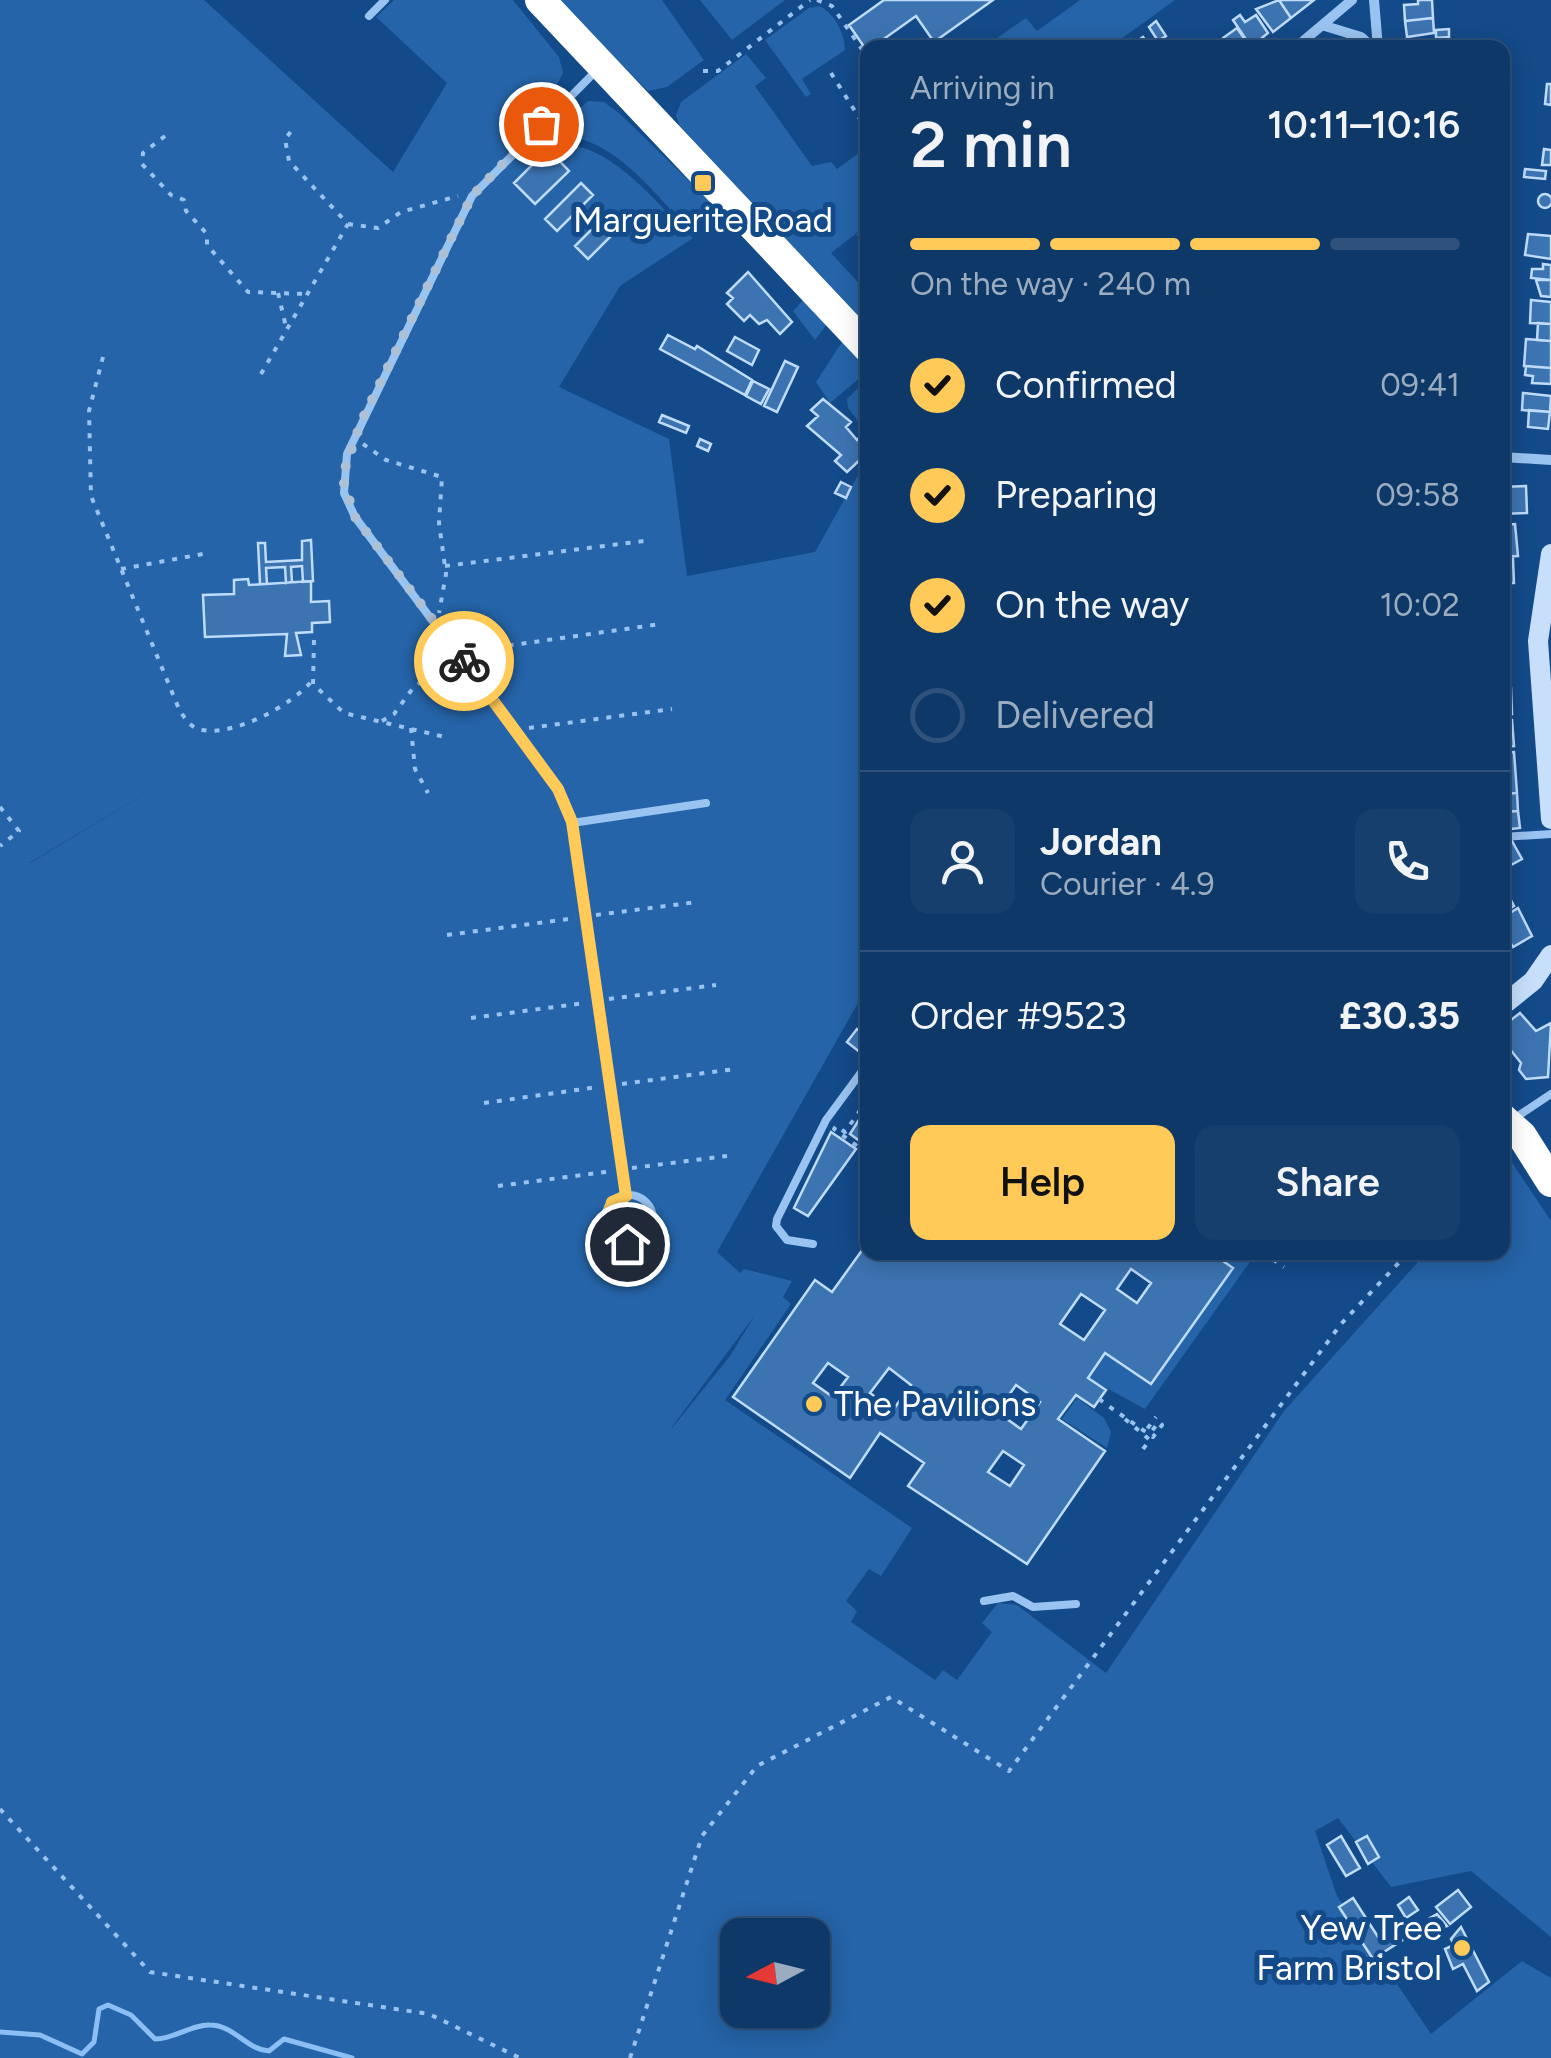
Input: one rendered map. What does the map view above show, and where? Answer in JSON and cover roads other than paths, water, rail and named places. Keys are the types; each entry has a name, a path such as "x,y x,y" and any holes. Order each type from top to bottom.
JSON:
{"highway":[{"path":"540,0 860,339"},
{"path":"1510,1126 1551,1182"}],"street":[{"path":"1306,40 1352,0"},
{"path":"1374,0 1376,40"},
{"path":"1325,26 1365,40"},
{"path":"1510,457 1551,460"},
{"path":"1551,554 1538,620 1546,687 1551,819"},
{"path":"1510,1000 1533,981 1550,959"}],"lane":[{"path":"368,16 385,0"},
{"path":"602,64 472,196 354,439 342,477 350,508 558,789 572,822 626,1196"},
{"path":"572,822 706,803"},
{"path":"1510,837 1551,834"},
{"path":"813,1244 787,1240 777,1219 826,1120 860,1074"},
{"path":"1510,1118 1551,1094"},
{"path":"626,1196 641,1199 653,1219 648,1234 635,1243 620,1242 605,1224 612,1202 626,1196"},
{"path":"984,1601 1013,1596 1033,1607 1076,1604"}],"waterway":[{"path":"0,2032 40,2035 82,2054 94,2042 99,2009 108,2005 131,2015 155,2039 210,2025 226,2029 261,2050 269,2051 284,2039 352,2058"}],"place":[{"name":"Marguerite Road","path":"703,183"},
{"name":"The Pavilions","path":"814,1404"},
{"name":"Yew Tree Farm Bristol","path":"1462,1948"}]}
